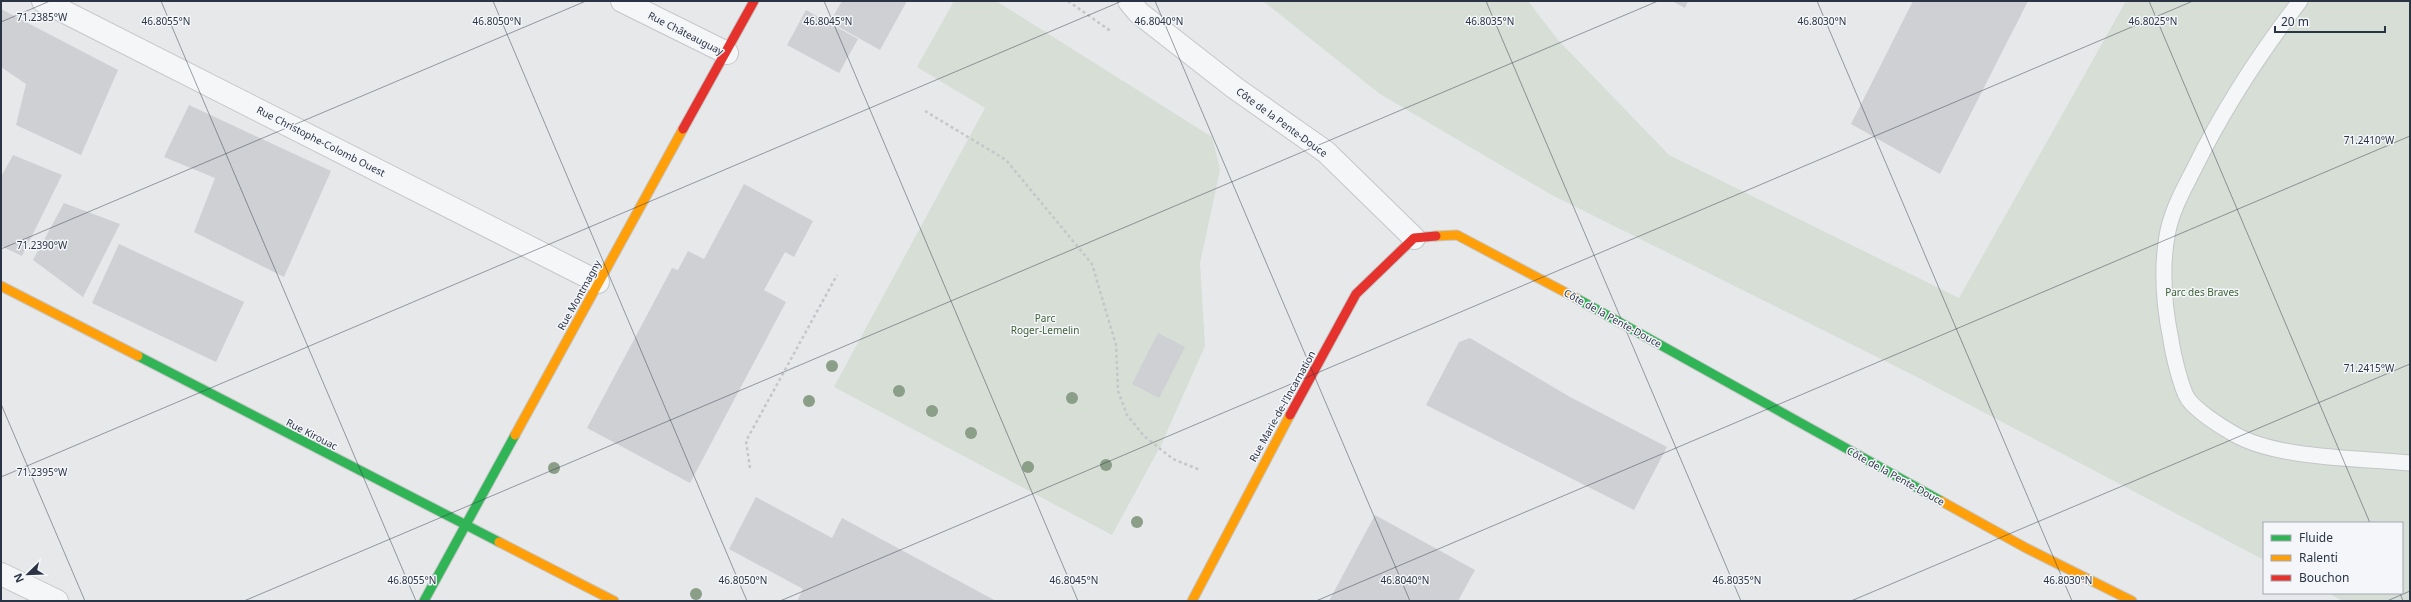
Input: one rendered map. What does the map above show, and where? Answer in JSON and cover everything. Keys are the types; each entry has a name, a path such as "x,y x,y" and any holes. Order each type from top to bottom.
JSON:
{"street":[{"name":"Rue Christophe-Colomb Ouest","path":"43,1 598,282"},
{"name":"Rue Châteauguay","path":"622,1 727,53"},
{"name":"Rue Montmagny","path":"424,601 598,282 727,53 754,1"},
{"name":"Côte de la Pente-Douce","path":"1129,1 1139,13 1235,88 1326,152 1414,238 1457,234 1582,301 2026,548 2132,601"},
{"name":"Rue Marie-de-l'Incarnation","path":"1192,601 1278,437 1356,294 1414,238"},
{"name":"Rue Kirouac","path":"1,286 614,601"},
{"path":"1,574 57,601"}],"lane":[{"path":"2300,1 2268,42 2208,142 2176,204 2167,235 2164,281 2166,317 2174,355 2188,398 2210,418 2235,434 2263,445 2305,453 2410,463"}],"path":[{"path":"926,111 1006,160 1092,264 1116,345 1118,391 1127,415 1144,436 1173,459 1200,470"},
{"path":"750,468 746,441 836,274"}],"green space":[{"name":"Parc Roger-Lemelin","path":"954,1 996,1 1212,137 1220,170 1200,263 1205,346 1161,445 1112,535 834,387 985,108 917,67"},
{"name":"Parc des Braves","path":"1263,1 1528,1 1558,40 1669,155 1959,298 2126,1 2410,1 2410,601 2343,601 2330,594 2403,594 2403,522 2263,522 2263,559 1915,376 1550,194 1380,94"}],"building":[{"path":"842,1 907,1 880,50 830,22"},
{"path":"1672,1 1688,1 1685,8"},
{"path":"1913,1 2028,1 1940,174 1851,124"},
{"path":"1,9 118,70 81,155 16,125 26,84 1,67"},
{"path":"806,10 858,39 839,73 787,45"},
{"path":"189,105 331,171 284,277 194,232 215,178 164,157"},
{"path":"13,155 62,175 22,256 1,246 1,177"},
{"path":"744,184 813,221 794,257 785,252 764,290 786,302 690,483 587,428 672,268 678,270 688,251 704,259"},
{"path":"64,203 120,224 83,297 33,260"},
{"path":"119,244 244,302 216,362 92,303"},
{"path":"1158,333 1185,347 1159,398 1132,384"},
{"path":"1470,338 1570,397 1667,447 1634,510 1426,405 1459,342"},
{"path":"756,497 832,538 842,518 996,601 797,601 803,589 729,549"},
{"path":"1375,515 1475,570 1458,601 1329,601"}],"traffic: fast":[{"path":"1576,298 1941,501"},
{"path":"138,356 499,542"},
{"path":"424,601 515,435"}],"traffic: slow":[{"path":"515,435 683,129"},
{"path":"1436,236 1457,235 1576,298"},
{"path":"1,286 138,356"},
{"path":"1192,601 1290,415"},
{"path":"1941,501 2026,548 2132,601"},
{"path":"499,542 614,601"}],"traffic: jam":[{"path":"683,129 754,1"},
{"path":"1290,415 1356,294 1414,238 1436,236"}]}
